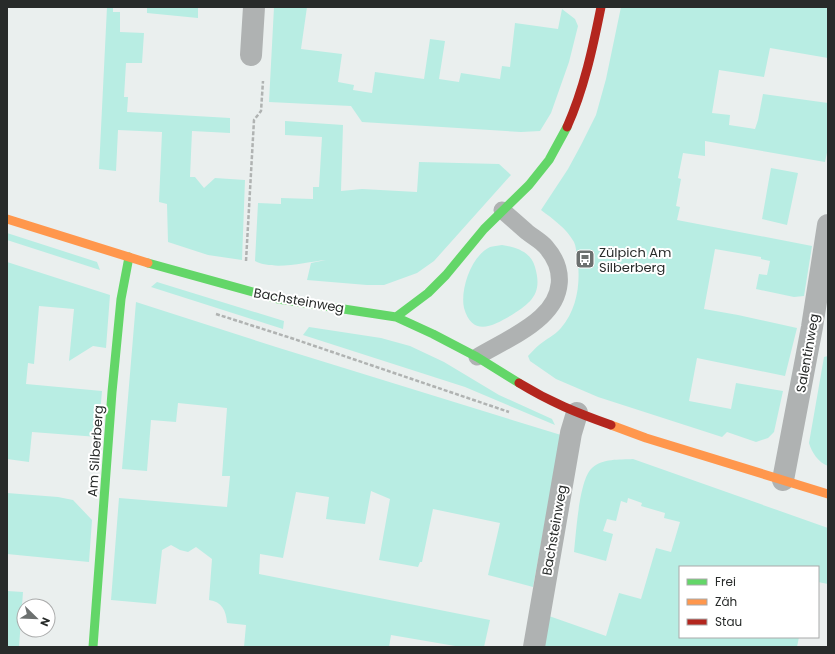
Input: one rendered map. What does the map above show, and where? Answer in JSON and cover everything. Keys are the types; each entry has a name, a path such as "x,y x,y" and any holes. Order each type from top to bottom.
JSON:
{"street":[{"path":"251,55 254,7"},
{"path":"396,317 431,290 502,210 536,177 558,144 579,94 591,54 601,7"},
{"name":"Bachsteinweg","path":"7,218 129,257 278,299 396,317 433,334 476,357 544,398 577,413 646,438 828,494"},
{"name":"Salentinweg","path":"783,480 812,327 828,225"},
{"name":"Am Silberberg","path":"93,647 112,392 121,299 129,257"},
{"name":"Bachsteinweg","path":"534,647 571,433 577,413"}],"lane":[{"path":"476,357 541,318 549,310 560,284 560,274 556,260 545,246 502,210"}],"path":[{"path":"246,266 254,120 261,111 263,74"},
{"path":"291,338 512,414"}],"green space":[{"path":"107,7 113,7 113,12 120,12 120,32 144,33 142,63 126,63 124,97 128,97 127,112 230,118 230,133 192,131 190,177 195,177 204,188 215,178 245,180 242,260 208,255 168,242 167,204 159,202 162,132 118,130 116,171 99,169"},
{"path":"147,7 198,7 198,18 147,13"},
{"path":"274,7 307,7 301,49 342,54 338,82 354,85 353,90 372,93 375,72 424,79 430,39 445,41 439,79 459,82 461,73 500,79 502,66 510,67 515,23 558,29 562,9 575,19 578,26 569,62 551,113 540,131 521,132 362,122 351,106 269,102"},
{"path":"621,7 828,7 828,58 770,48 764,77 719,70 712,113 730,115 729,125 755,129 763,94 828,103 828,148 825,162 705,141 705,156 683,153 678,178 681,179 676,206 680,207 677,220 812,246 804,296 794,297 756,289 759,274 767,275 770,261 761,259 761,257 715,249 704,309 797,328 785,376 697,358 689,401 731,409 736,383 783,391 774,432 768,438 756,442 727,432 722,437 598,397 556,379 530,361 528,356 561,328 567,320 575,303 579,275 575,244 571,237 555,220 541,210 568,169 596,115 606,79"},
{"path":"285,121 343,125 341,191 362,189 417,192 419,162 499,164 511,175 434,261 417,273 384,285 307,280 311,263 326,260 281,266 263,264 255,261 258,203 281,204 281,198 313,199 313,187 319,187 322,137 285,135"},
{"path":"771,168 798,173 787,225 762,219"},
{"path":"7,233 97,262 100,270 7,240"},
{"path":"502,245 522,251 533,262 537,276 536,291 524,307 510,316 490,326 478,326 472,323 464,308 463,301 465,283 472,266 483,251 490,247"},
{"path":"7,262 110,295 106,348 93,346 69,361 74,309 39,306 34,364 28,363 26,384 102,391 98,437 32,432 29,462 7,459"},
{"path":"157,282 284,321 283,329 151,287"},
{"path":"136,302 561,435 533,587 488,575 500,523 433,509 422,562 420,562 418,567 379,560 390,499 371,491 365,524 326,519 329,497 296,492 283,558 260,554 259,574 490,620 484,647 461,647 391,635 389,647 244,647 246,625 227,623 226,614 222,607 209,600 212,559 196,547 188,552 171,545 162,550 156,604 111,600 119,498 227,507 230,476 222,476 227,408 178,403 176,422 151,420 147,471 122,469"},
{"path":"309,327 381,338 410,346 444,362 499,395 552,419 555,425 465,387 303,335"},
{"path":"828,356 828,466 816,457 809,443 824,357"},
{"path":"633,459 828,528 828,584 819,582 819,566 679,566 679,638 799,638 797,647 543,647 549,616 606,636 619,593 641,599 656,548 671,552 680,522 664,518 665,513 641,506 642,503 628,498 627,503 621,501 616,521 607,519 603,531 613,534 606,561 574,552 579,508 584,483 592,468 596,465 611,460"},
{"path":"7,493 58,497 73,500 92,520 89,562 7,554"},
{"path":"7,591 23,592 23,598 16,598 16,638 20,638 19,647 7,647"}],"traffic: fast":[{"path":"396,317 428,293 446,275 484,229 529,185 549,160 567,127"},
{"path":"93,647 112,392 121,299 129,257"},
{"path":"148,263 278,299 396,317 477,357 519,383"}],"traffic: slow":[{"path":"7,219 148,263"},
{"path":"611,425 646,438 828,494"}],"traffic: jam":[{"path":"567,127 583,83 601,7"},
{"path":"519,383 564,407 611,425"}],"place":[{"name":"Zülpich Am Silberberg","path":"585,259"}]}
